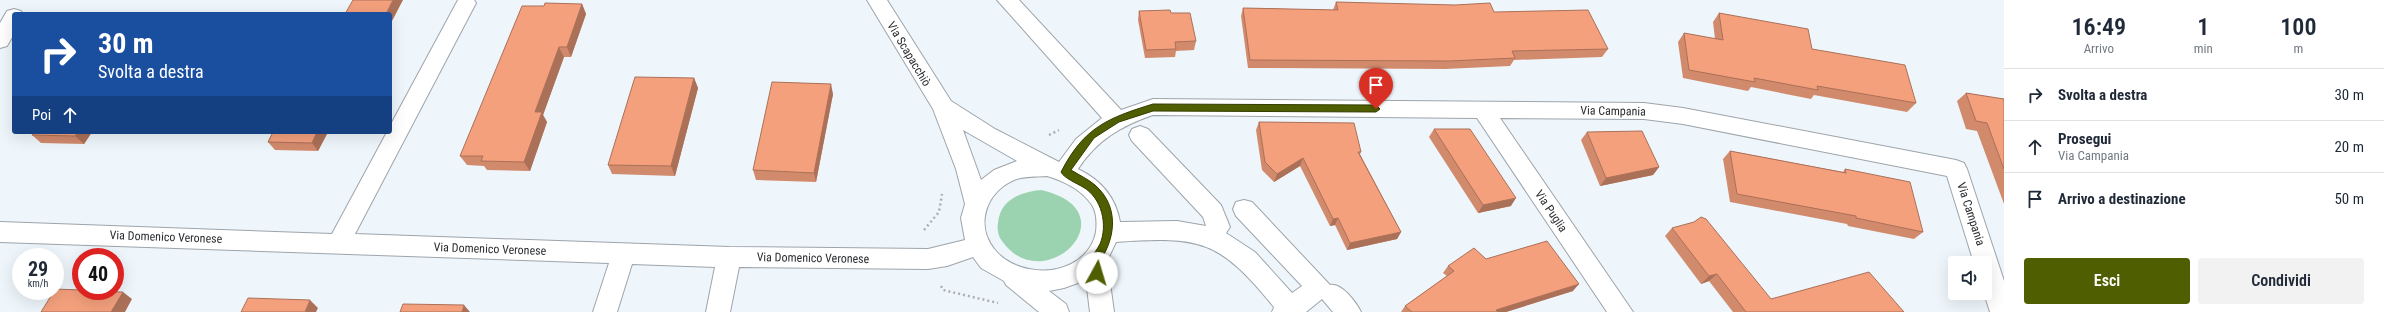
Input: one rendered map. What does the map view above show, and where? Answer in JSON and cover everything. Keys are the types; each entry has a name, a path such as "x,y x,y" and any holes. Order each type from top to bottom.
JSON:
{"street":[{"path":"16,12 23,0"},
{"name":"Via Scapacchiò","path":"877,0 943,107 967,169 976,204"},
{"path":"1007,0 1079,76 1116,119"},
{"path":"339,244 466,3"},
{"path":"0,41 12,19"},
{"name":"Via Scapacchiò","path":"943,107 987,135 1092,188 1102,201 1108,217 1108,233 1103,247 1095,260 1078,273 1056,280 1032,281 1010,275"},
{"name":"Via Campania","path":"1056,169 1090,136 1116,119 1153,108 1644,111 1683,116 1956,169 2002,312"},
{"name":"Via Puglia","path":"1482,109 1621,312"},
{"path":"1140,135 1213,212 1218,227 1213,237"},
{"name":"Via Scapacchiò","path":"1056,169 1024,168 1003,175 987,188 976,204 972,218 972,232 977,246 990,263 1010,275 1057,312"},
{"path":"1108,233 1168,229 1213,237 1241,254 1289,311 1319,288 1244,209"},
{"name":"Via Domenico Veronese","path":"0,232 729,257 928,259 947,256 977,246"},
{"path":"605,312 624,253"},
{"path":"718,312 729,257"},
{"path":"1095,260 1102,312"},
{"path":"1332,295 1349,312"}],"path":[{"path":"1041,135 1048,136 1062,128"},
{"path":"921,232 928,227 939,212 943,190"},
{"path":"943,290 955,291 1004,306"}],"green space":[{"path":"1041,190 1067,201 1080,215 1080,231 1072,246 1057,257 1039,261 1020,257 1002,241 999,235 998,223 1003,208 1012,199 1019,195"}],"building":[{"path":"353,0 393,0 387,12 346,12"},
{"path":"1336,2 1455,5 1490,3 1494,12 1588,10 1608,49 1512,51 1515,58 1449,61 1250,60 1243,8 1338,10"},
{"path":"545,3 582,4 567,47 559,47 535,112 542,112 524,162 481,161 483,156 460,156 522,6 544,6"},
{"path":"1170,10 1171,13 1190,13 1196,41 1175,42 1176,49 1146,50 1139,11"},
{"path":"1719,13 1808,29 1812,49 1905,65 1916,103 1817,86 1818,90 1754,78 1755,82 1689,70 1684,33 1723,40"},
{"path":"635,77 694,78 671,166 608,165"},
{"path":"772,82 831,84 814,173 753,170"},
{"path":"1966,93 2004,99 2004,169 1987,123 1976,121"},
{"path":"1259,122 1354,123 1361,152 1358,152 1401,232 1350,243 1338,218 1333,219 1303,158 1277,174 1265,162"},
{"path":"1434,129 1470,129 1516,198 1483,205"},
{"path":"1642,131 1659,167 1606,178 1587,132"},
{"path":"33,134 76,134 75,136 32,135"},
{"path":"272,134 316,134 312,143 268,142"},
{"path":"1730,151 1846,173 1845,169 1910,182 1923,232 1856,218 1856,216 1737,194"},
{"path":"1701,217 1706,219 1771,299 1869,272 1904,312 1746,312 1717,274 1709,276 1672,228 1694,222"},
{"path":"1547,241 1579,284 1496,310 1498,312 1412,312 1405,306 1454,271 1448,266 1474,248 1486,259"},
{"path":"64,289 72,290 72,300 118,300 111,312 41,312 48,300 64,300"},
{"path":"248,298 310,300 305,312 241,312"},
{"path":"403,304 464,305 462,312 400,312"}],"route":[{"path":"1097,273 1095,260 1103,247 1108,233 1108,217 1102,201 1092,188 1078,177 1065,172 1090,136 1116,119 1153,108 1376,109"}]}
